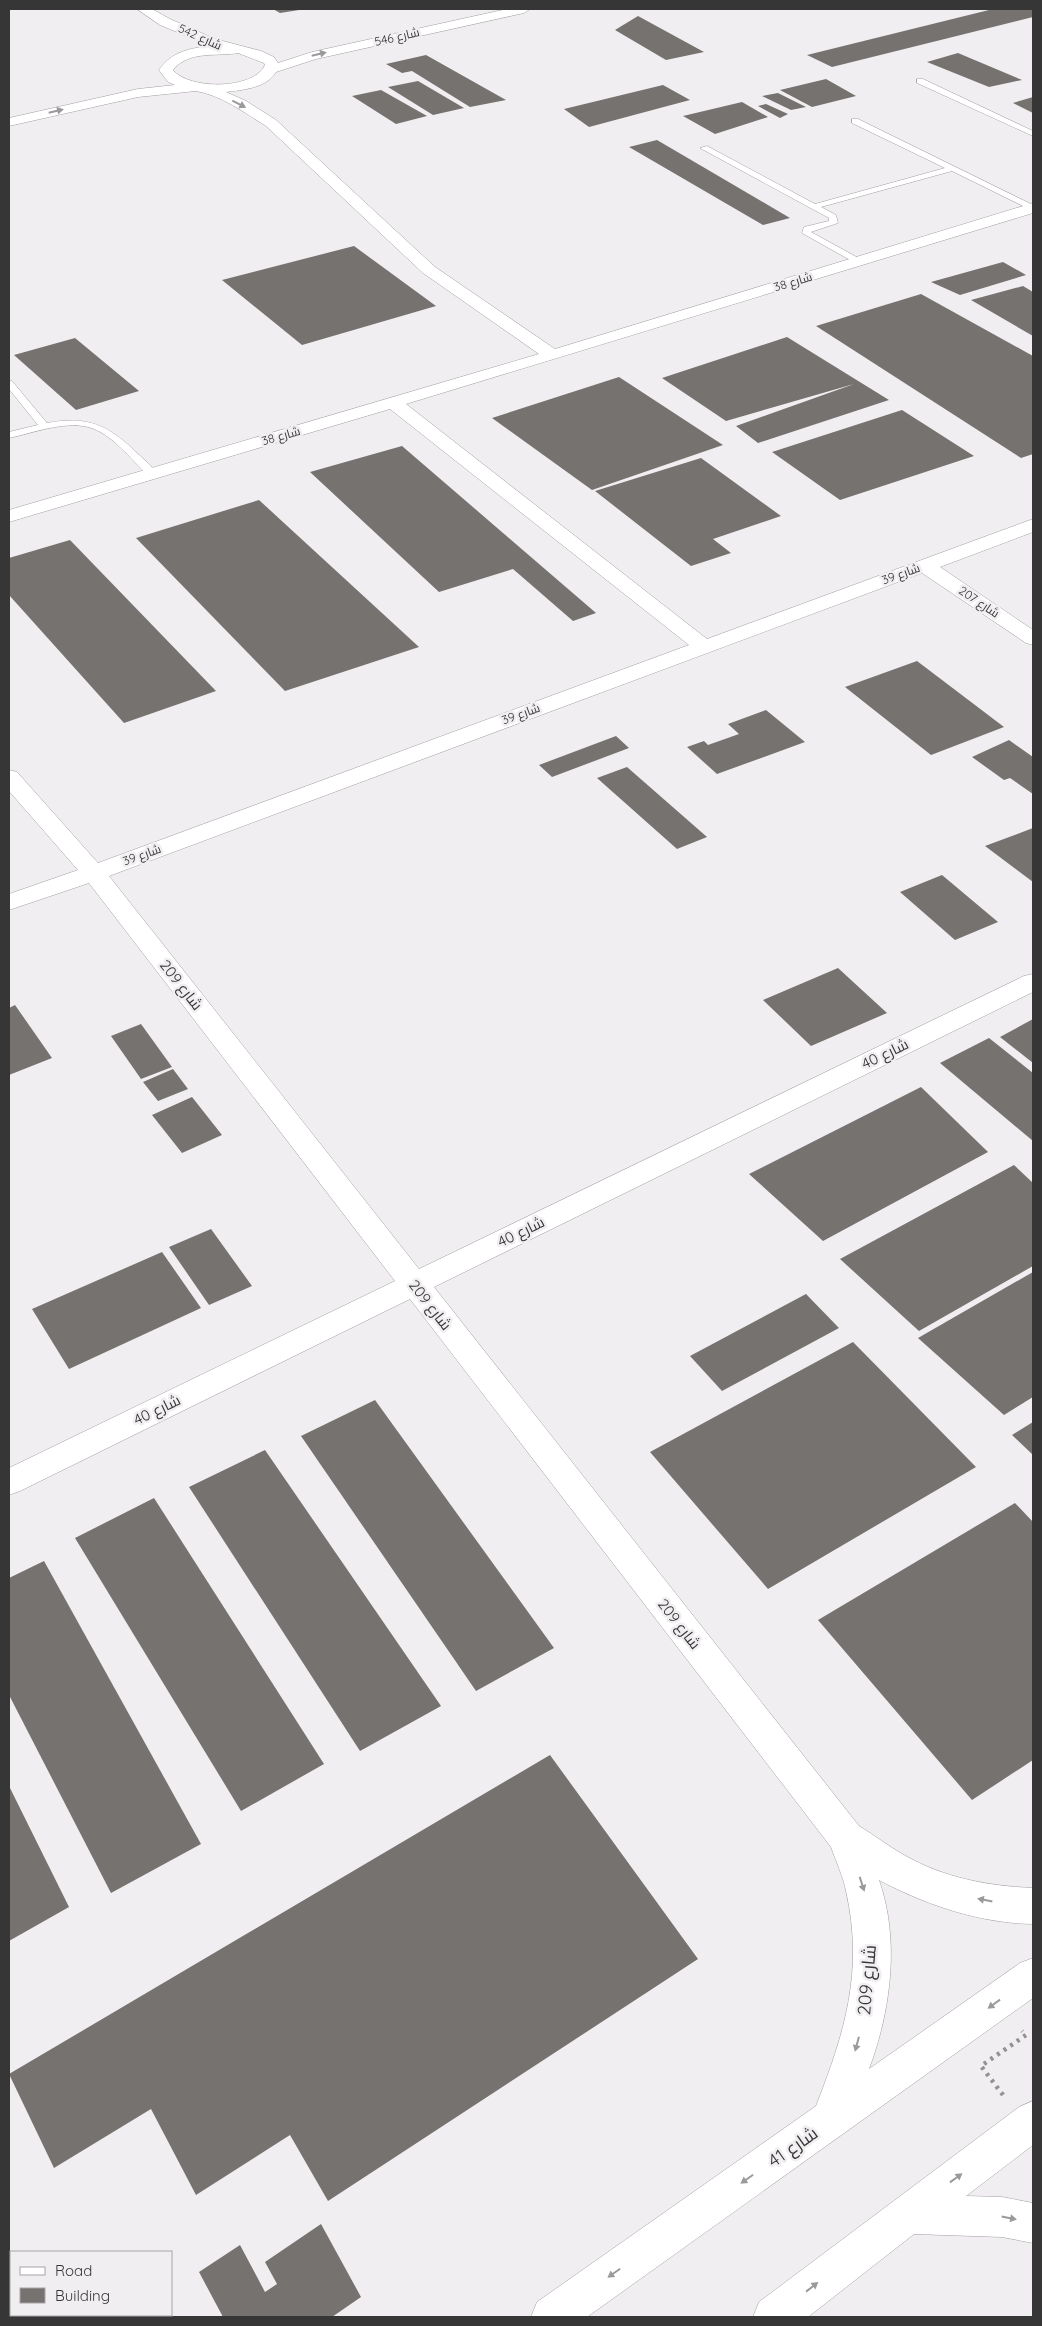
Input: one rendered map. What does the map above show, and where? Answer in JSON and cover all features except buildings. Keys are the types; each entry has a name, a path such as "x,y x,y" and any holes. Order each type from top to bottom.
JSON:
{"street":[{"name":"شارع 542","path":"144,9 165,22 210,42 269,60 268,73"},
{"name":"شارع 546","path":"299,46 469,9"},
{"name":"شارع 546","path":"202,88 238,86 312,56 524,9"},
{"name":"شارع 542","path":"165,22 174,44 171,63"},
{"path":"9,109 147,76 171,63 200,52 282,49"},
{"path":"171,63 166,70 168,76 174,81 202,88 242,104 271,123 429,270 553,355"},
{"path":"268,73 263,97 271,123"},
{"path":"9,122 138,93 202,88"},
{"name":"شارع 38","path":"9,516 553,355 1033,208"},
{"path":"393,403 704,647"},
{"name":"شارع 39","path":"9,902 94,873 1033,525"},
{"name":"شارع 207","path":"924,565 1033,639"},
{"name":"شارع 209","path":"9,777 94,873 846,1838 864,1890 872,1945 868,2002 854,2058 830,2121"},
{"path":"9,802 38,809"},
{"name":"شارع 40","path":"9,1482 1033,982"},
{"name":"شارع 209","path":"846,1838 897,1870 954,1894 1014,1906 1033,1906"},
{"name":"شارع 41","path":"552,2317 1033,1976"},
{"path":"774,2317 908,2214 1030,2124"},
{"path":"908,2214 1002,2217 1033,2223"}],"lane":[{"path":"920,82 1033,134"},
{"path":"855,121 1033,208"},
{"path":"704,148 833,217 834,223 807,229 806,233 859,262"},
{"path":"813,207 951,169"},
{"path":"9,383 45,428"},
{"path":"9,436 45,428 79,424 98,427 111,436 152,473"}],"path":[{"path":"999,2000 1026,2035 981,2066 1030,2124"}]}
